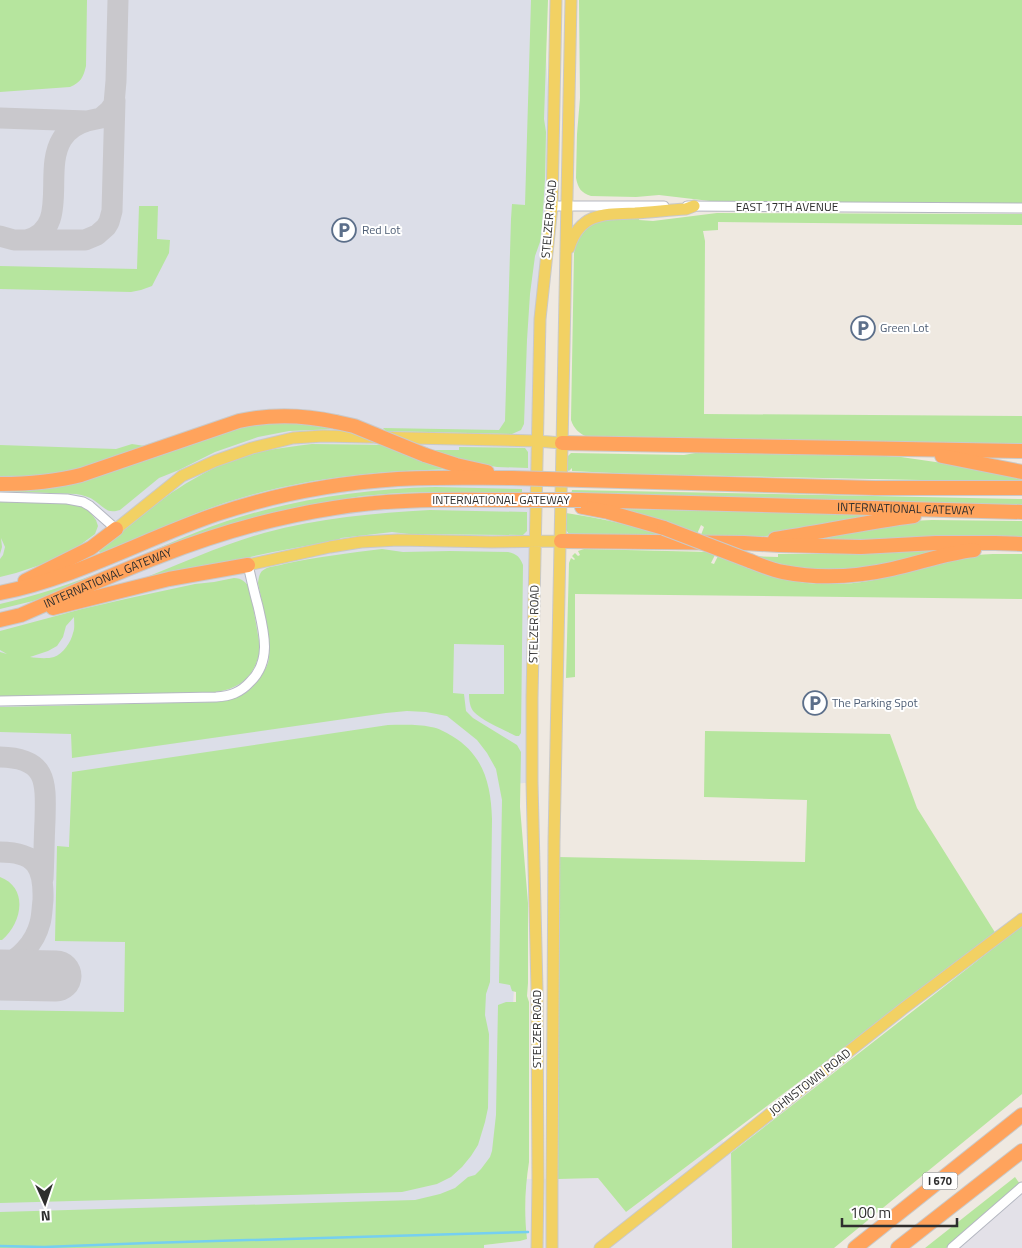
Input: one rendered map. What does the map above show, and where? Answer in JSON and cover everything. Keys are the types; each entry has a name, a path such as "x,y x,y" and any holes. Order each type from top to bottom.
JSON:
{"highway":[{"path":"0,484 44,482 81,475 239,421 250,418 280,416 310,418 354,426 456,465 512,478"},
{"path":"562,443 1022,451"},
{"path":"894,449 943,456 1022,472"},
{"name":"INTERNATIONAL GATEWAY","path":"0,592 24,588 57,578 217,514 289,494 341,485 398,479 512,478 875,488 1022,488"},
{"path":"929,488 1022,496"},
{"name":"INTERNATIONAL GATEWAY","path":"0,620 21,615 159,556 221,534 266,522 335,508 374,503 413,500 548,500 581,504 1022,512"},
{"path":"581,504 664,528 782,572 821,576 853,576 892,569 962,551 1022,545"},
{"path":"744,543 803,535 874,521 957,510"},
{"path":"0,592 91,548 116,529"},
{"path":"561,541 744,543 780,546 861,546 995,542 1022,545"},
{"path":"21,615 169,580 248,565"},
{"name":"I 670","path":"855,1248 1022,1115"},
{"name":"I 670","path":"898,1248 1022,1151"}],"main road":[{"name":"STELZER ROAD","path":"537,1248 537,990 532,782 537,441 540,319 552,206 556,0"},
{"name":"STELZER ROAD","path":"552,1248 554,852 571,0"},
{"path":"566,259 572,238 580,226 594,217 612,213 686,209 694,206"},
{"path":"116,529 182,476 215,461 252,448 293,438 323,436 562,443"},
{"path":"248,565 361,542 398,540 561,541"},
{"name":"JOHNSTOWN ROAD","path":"600,1248 904,1008 1022,919"}],"street":[{"name":"EAST 17TH AVENUE","path":"552,206 1022,208"},
{"path":"0,497 66,499 83,502 116,529"},
{"path":"0,701 227,697 238,692 253,680 259,671 265,653 266,642 248,565"},
{"path":"952,1248 1022,1187"}],"shaded area":[{"path":"0,0 543,0 553,181 540,319 532,782 515,784 516,956 511,1039 512,1220 0,1248"},
{"path":"722,1140 731,1153 732,1248 484,1248 484,1245 526,1239 526,1179 598,1178 626,1212"},
{"path":"1022,1182 1022,1248 946,1248"}],"green space":[{"path":"0,0 87,0 86,66 83,77 77,83 70,87 0,92"},
{"path":"531,0 548,0 544,119 546,132 542,226 540,242 535,256 530,294 524,424 521,430 512,434 386,431 383,428 499,430 505,421 512,204 525,205"},
{"path":"579,0 1022,0 1022,204 727,203 659,195 636,197 588,195 580,190 576,178 580,98"},
{"path":"139,206 158,206 157,239 170,240 169,253 152,286 131,292 0,289 0,266 137,269"},
{"path":"717,213 1022,214 1022,225 718,222 718,230 703,231 705,241 704,414 1022,416 1022,446 587,437 579,432 571,420 574,253 577,239 594,221 639,217 639,220 653,221"},
{"path":"277,422 296,422 336,429 289,431 258,437 215,452 159,478 120,510 116,511 106,510 91,498 79,494 0,491 0,489 247,426"},
{"path":"132,444 145,446 60,475 0,479 0,445 116,449"},
{"path":"312,444 387,445 452,469 399,471 295,484 244,497 208,509 102,554 99,552 100,549 156,504 176,490 217,467 263,451"},
{"path":"459,447 525,448 528,452 528,468 497,467 472,463 430,450 459,450"},
{"path":"701,452 901,457 1022,477 1022,482 632,474 572,471 572,468 569,471 567,470 567,457 571,453 684,455"},
{"path":"435,487 522,489 522,493 398,493 362,496 297,507 221,528 67,590 0,609 0,604 78,581 196,532 253,513 330,496 382,490"},
{"path":"572,490 1022,499 1022,507 571,495"},
{"path":"0,502 70,503 83,507 90,512 98,526 95,534 76,548 43,564 0,577 0,559 5,547 1,538 2,547 0,554"},
{"path":"623,509 886,515 770,536 719,538 701,535 704,527 701,525 697,534 620,511"},
{"path":"430,510 527,512 527,531 523,535 409,534 392,532 341,538 142,579 202,554 264,533 347,517"},
{"path":"566,513 636,527 660,534 629,534 628,536 572,535 566,530"},
{"path":"911,521 1022,521 1022,541 799,542"},
{"path":"382,549 403,552 508,552 518,556 523,565 521,733 519,736 516,736 488,722 474,712 470,704 469,694 504,694 504,645 454,644 453,693 464,694 466,711 473,718 517,745 521,752 520,807 528,903 529,1162 525,1210 527,1239 484,1245 484,1248 0,1248 0,1212 415,1200 455,1188 468,1177 475,1175 490,1157 496,1115 498,1005 506,1002 516,1002 516,992 512,991 510,985 499,983 502,800 496,769 477,740 447,716 407,711 72,758 71,734 0,732 0,707 216,702 238,697 256,683 268,663 268,635 258,583 262,572 269,567 333,555"},
{"path":"584,549 709,552 715,555 711,563 714,564 718,556 779,578 828,584 852,583 885,578 972,556 1022,554 1022,599 575,594 575,677 566,678 569,563 571,558 575,559 572,556 575,553 578,556 580,555 578,551"},
{"path":"946,549 866,570 805,571 752,556 778,557 778,554 851,554"},
{"path":"237,578 244,581 250,589 260,647 256,665 252,672 233,688 215,692 0,697 0,652 7,654 0,650 0,631 130,598 195,584","holes":["74,617 72,636 60,653 48,658 30,657 57,646 63,637 66,626"]},
{"path":"388,725 426,726 439,729 452,736 472,752 484,772 490,794 492,819 490,982 486,994 485,1015 489,1034 488,1108 478,1145 471,1156 451,1177 437,1184 402,1192 0,1203 0,1010 124,1012 125,942 55,941 57,846 69,847 72,772"},
{"path":"705,731 890,734 917,808 996,934 626,1212 598,1178 558,1179 556,1087 558,857 805,862 807,800 704,797"},
{"path":"0,877 9,882 19,897 18,915 9,933 2,940 0,940"},
{"path":"1022,926 1022,1094 834,1248 732,1248 731,1153"},
{"path":"1015,1177 1020,1184 946,1248 925,1248"}],"waterway":[{"path":"0,1246 44,1247 528,1232"}],"taxiway":[{"path":"0,118 87,121 101,118 109,111 114,104 116,81 118,0"},
{"path":"0,236 14,240 85,240 97,235 106,227 112,211 115,100"},
{"path":"27,240 40,234 48,224 54,197 54,167 62,139 73,127 87,121"},
{"path":"0,757 16,758 27,762 36,767 41,775 45,795 43,879"},
{"path":"0,852 30,858 39,870 43,888 42,915 38,930 30,944 20,955 0,967"}],"runway":[{"path":"0,975 56,976"}],"place":[{"name":"Red Lot","path":"344,230"},
{"name":"Green Lot","path":"863,328"},
{"name":"The Parking Spot","path":"815,703"}]}
